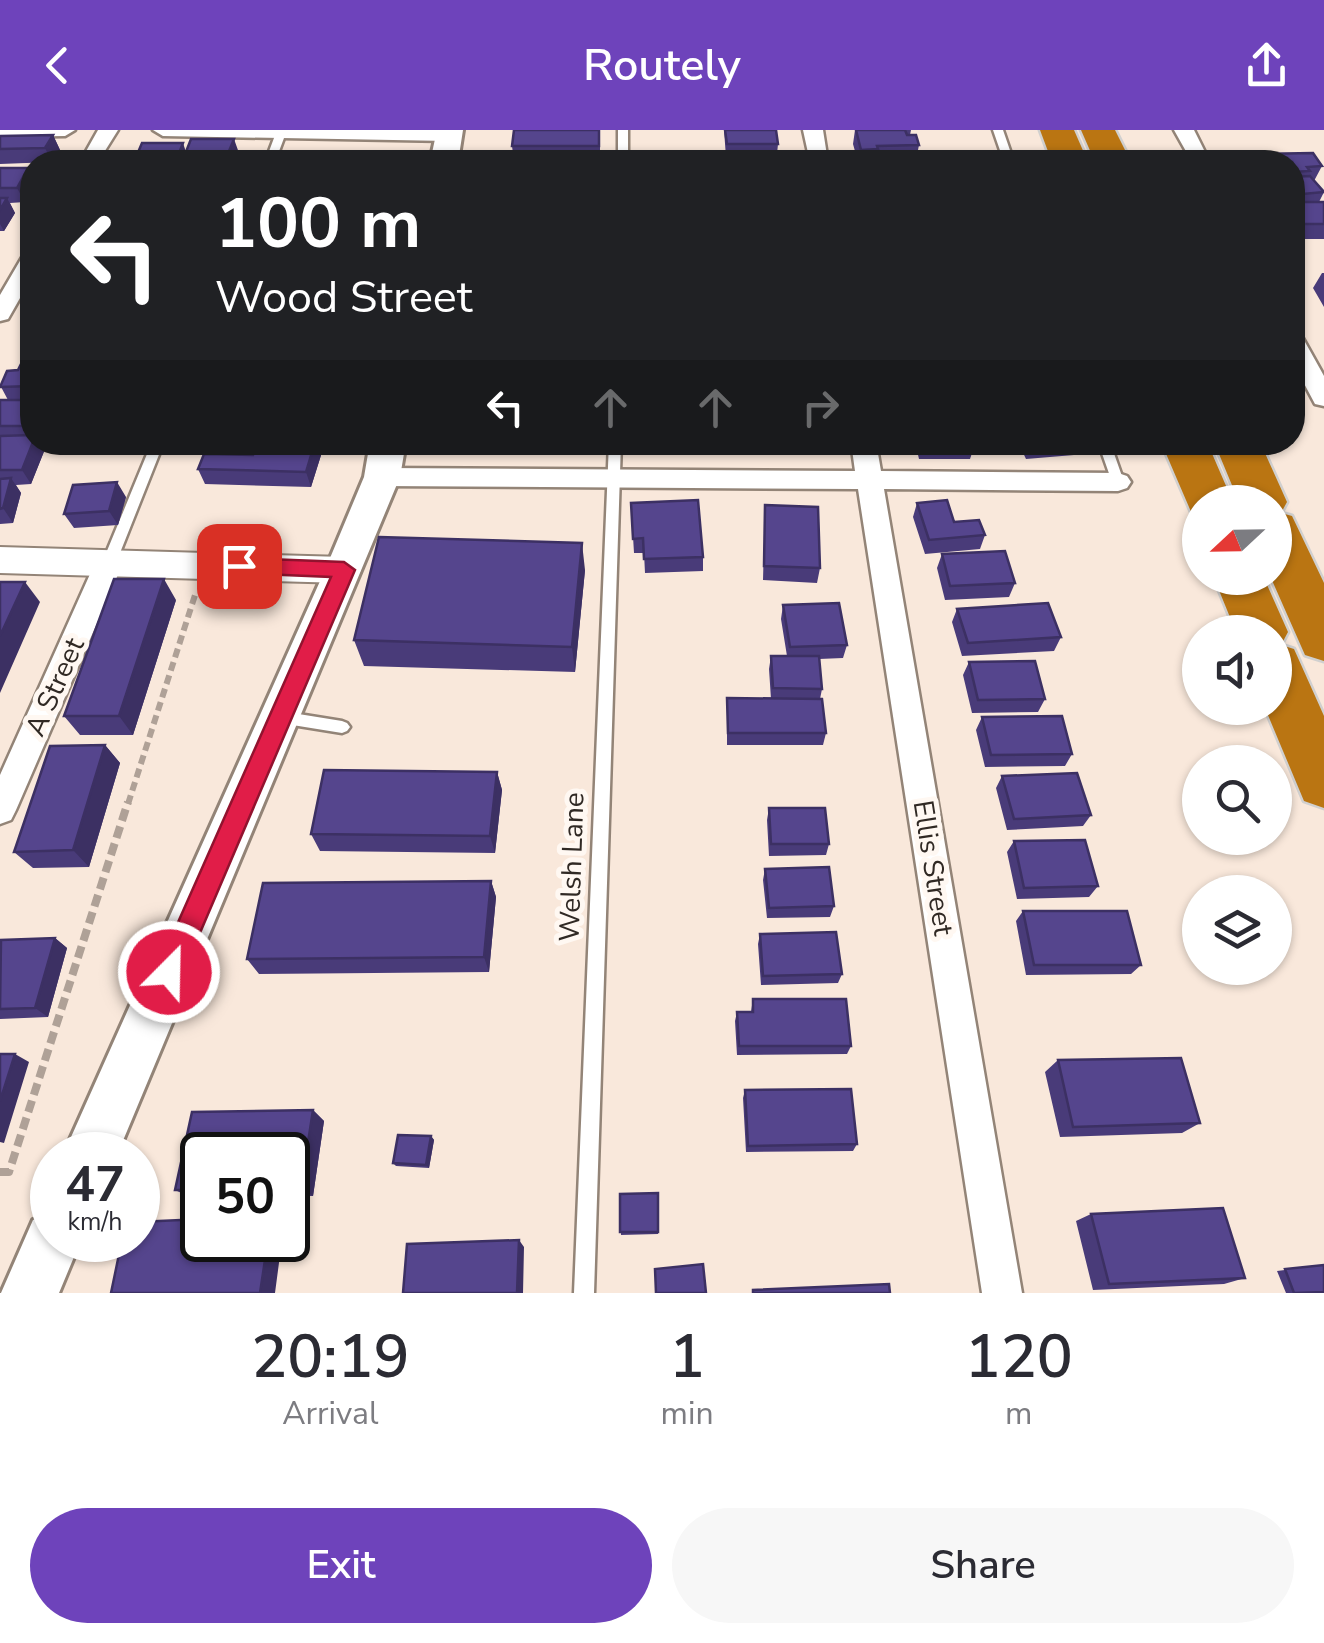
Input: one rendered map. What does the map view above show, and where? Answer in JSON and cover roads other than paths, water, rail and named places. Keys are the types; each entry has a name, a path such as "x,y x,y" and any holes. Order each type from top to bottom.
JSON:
{"highway":[{"path":"1189,455 1201,485"},
{"path":"1243,455 1256,485"},
{"path":"1292,568 1324,640"},
{"path":"1292,706 1324,784"}],"main road":[{"path":"100,1132 344,570 385,460"},
{"path":"30,1293 43,1262"}],"street":[{"path":"0,132 65,130"},
{"path":"163,130 282,131 448,142"},
{"path":"0,314 20,280"},
{"path":"1305,362 1324,398"},
{"name":"Ellis Street","path":"866,455 1002,1293"},
{"path":"385,460 614,478 1118,482"},
{"path":"0,560 344,570"},
{"name":"A Street","path":"0,810 110,563"}],"lane":[{"path":"110,563 153,455"},
{"name":"Welsh Lane","path":"584,1293 615,455"},
{"path":"1109,455 1118,482"},
{"path":"280,717 342,727"}]}
